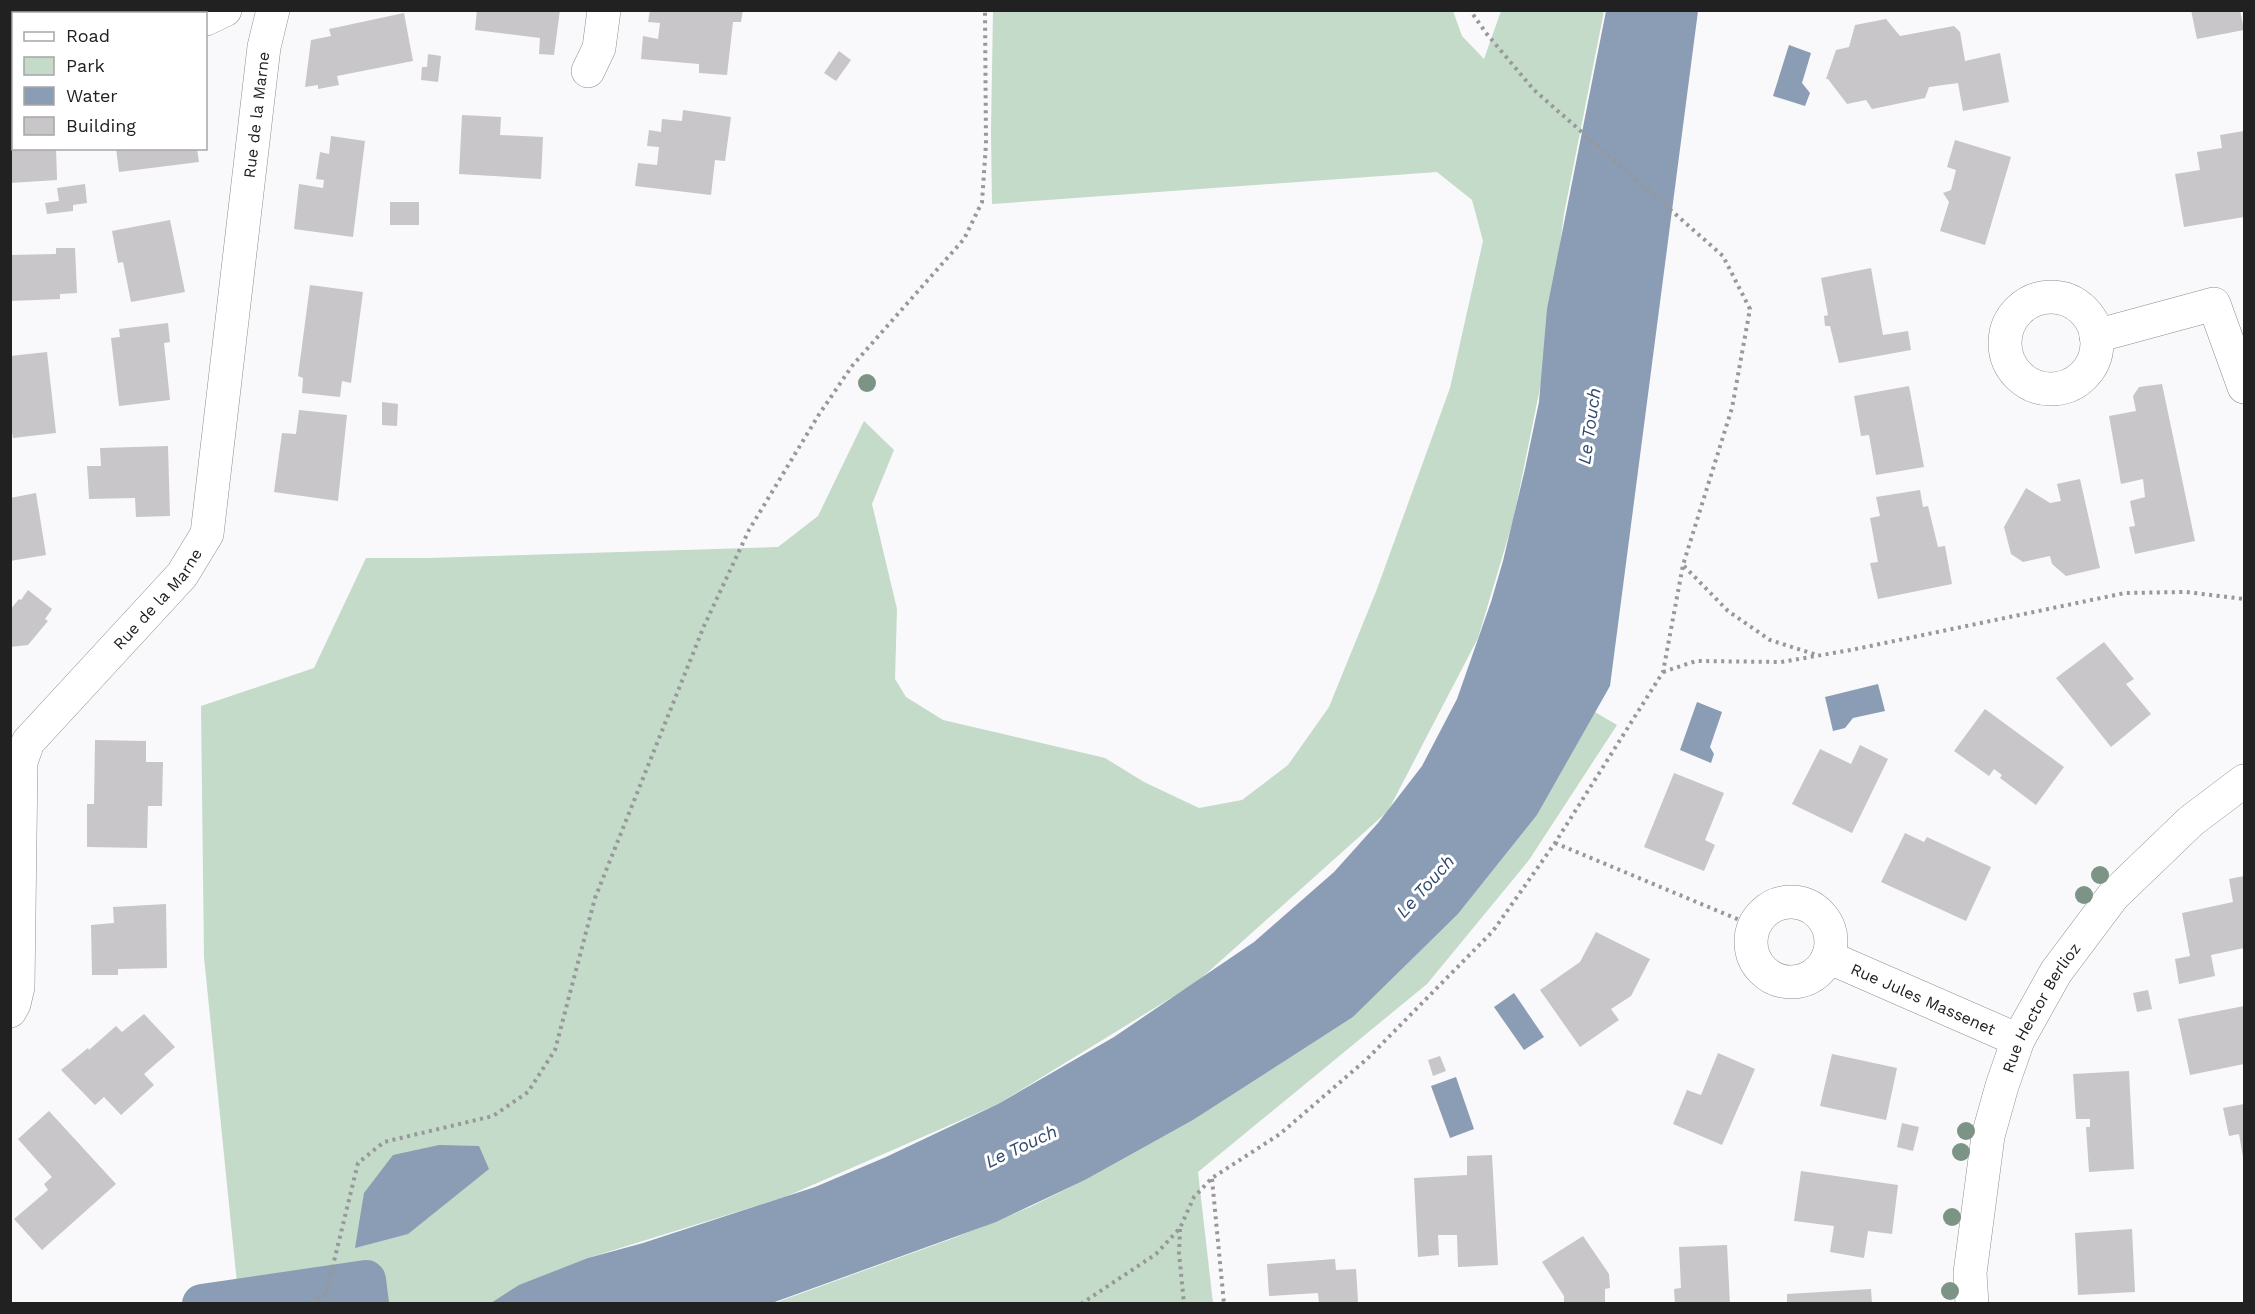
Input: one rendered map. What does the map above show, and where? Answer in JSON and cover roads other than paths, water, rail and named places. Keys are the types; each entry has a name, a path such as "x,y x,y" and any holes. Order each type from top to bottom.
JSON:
{"street":[{"path":"207,19 225,10"},
{"name":"Rue de la Marne","path":"10,1011 15,1004 18,987 21,762 28,742 182,575 207,534 262,59 273,10"},
{"path":"588,71 599,48 604,10"},
{"path":"2096,336 2214,304 2244,387"},
{"name":"Rue Hector Berlioz","path":"1971,1304 1970,1273 1988,1136 2018,1040 2056,972 2113,896 2190,821 2244,781"},
{"path":"1787,902 1808,905 1819,913 1828,925 1831,943 1828,957 1819,970 1808,978 1785,981 1772,977 1757,964 1751,951 1750,940 1754,926 1769,908 1787,902"},
{"name":"Rue Jules Massenet","path":"1828,957 2018,1040"}],"water":[{"name":"Le Touch","path":"1606,11 1698,11 1610,686 1537,815 1458,914 1353,1017 1193,1120 1085,1180 996,1222 772,1303 491,1303 519,1285 588,1258 643,1243 815,1187 886,1157 998,1104 1114,1037 1254,942 1334,872 1378,823 1422,766 1457,699 1503,561 1539,402 1547,309"},
{"path":"1789,45 1811,53 1802,83 1810,93 1805,106 1773,96"},
{"path":"1878,684 1885,711 1853,718 1845,728 1833,731 1825,697"},
{"path":"1697,702 1722,712 1710,747 1714,754 1711,763 1680,750"},
{"path":"1514,993 1544,1037 1524,1050 1494,1007"},
{"path":"1456,1077 1474,1129 1450,1138 1431,1086"},
{"path":"439,1145 479,1146 489,1169 408,1234 355,1248 364,1193 393,1155"}],"waterway":[{"path":"202,1304 366,1280 369,1304"}]}
